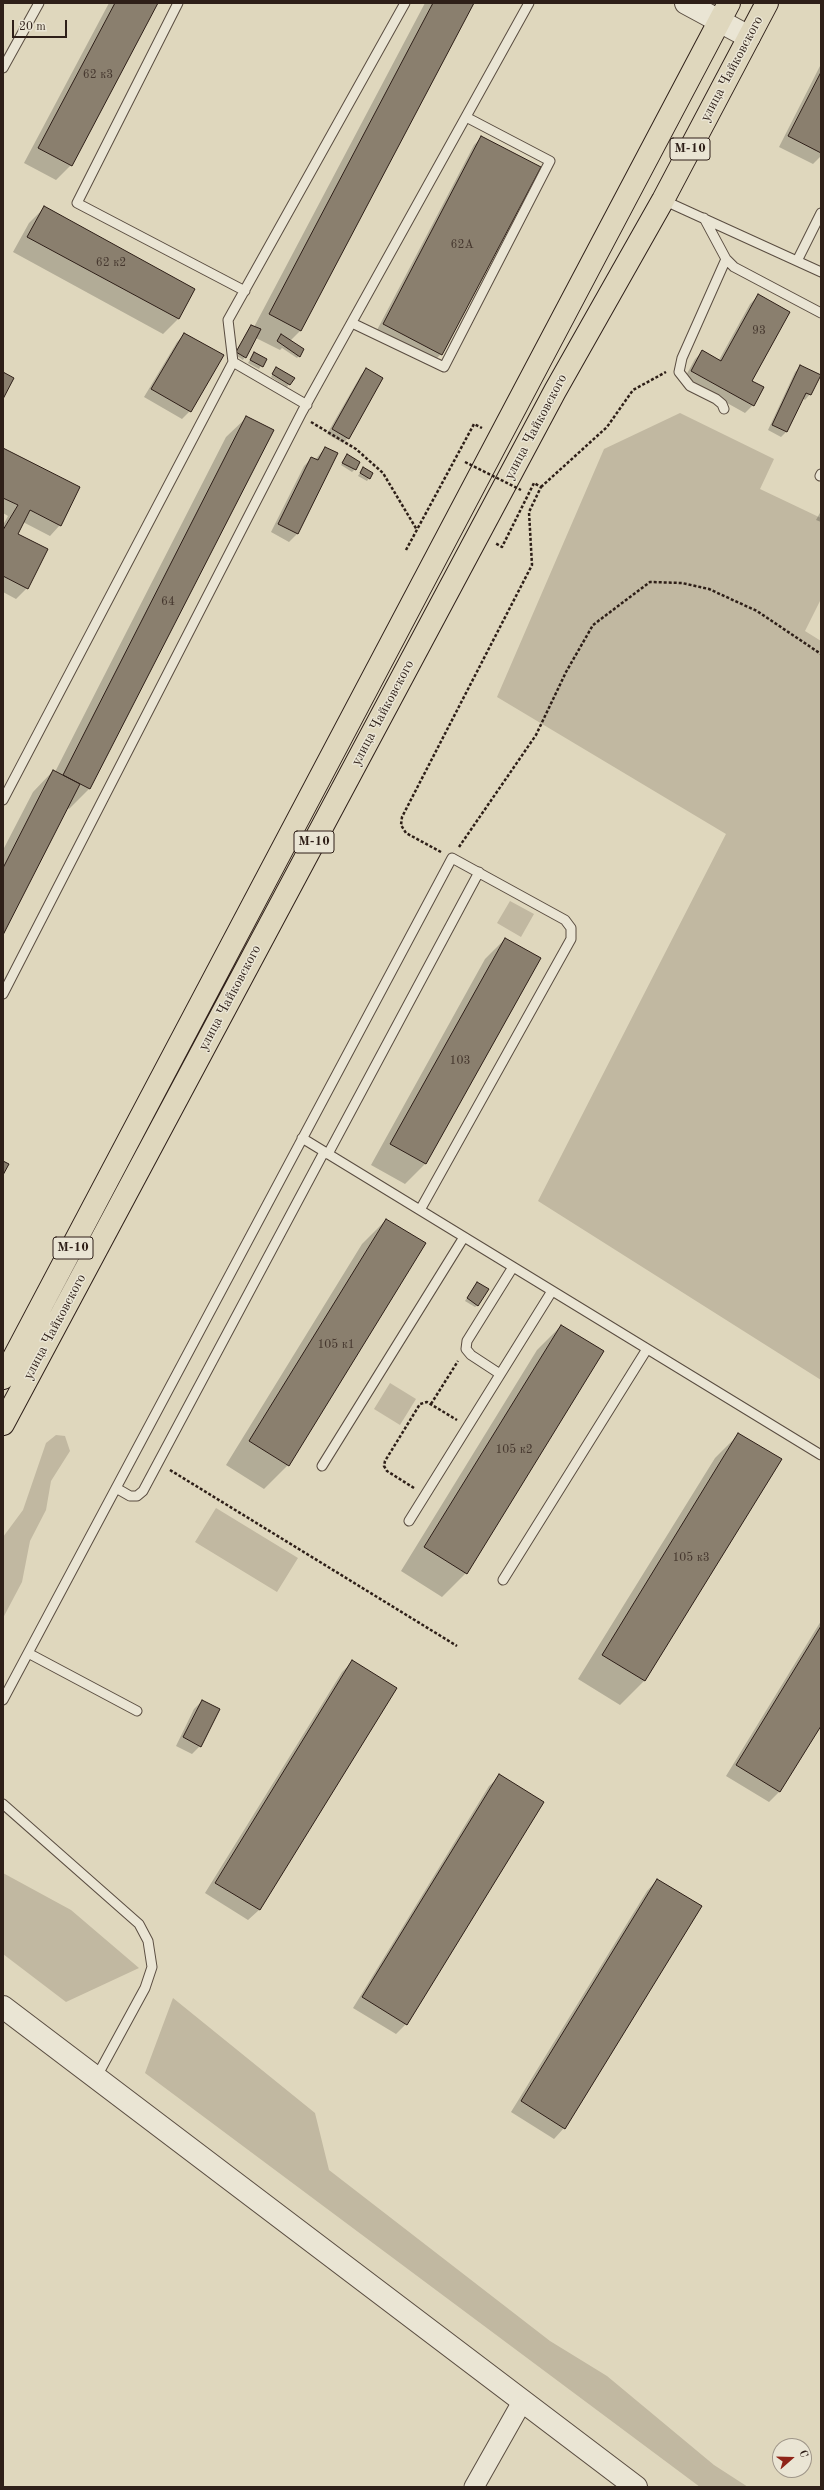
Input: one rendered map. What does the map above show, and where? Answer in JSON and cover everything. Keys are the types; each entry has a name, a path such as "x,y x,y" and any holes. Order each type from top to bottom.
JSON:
{"highway":[{"name":"улица Чайковского","path":"3,1424 555,391 663,200 767,3"},
{"name":"улица Чайковского","path":"3,1378 725,12"}],"street":[{"path":"686,3 725,12 749,37"},
{"path":"3,2007 636,2487"},
{"path":"474,2487 522,2402"}],"lane":[{"path":"3,68 39,3"},
{"path":"178,3 77,203 245,291"},
{"path":"3,800 7,783 233,362 228,320 405,3"},
{"path":"3,994 300,416 530,3"},
{"path":"352,323 444,367 550,161 466,117"},
{"path":"663,200 821,272"},
{"path":"799,257 821,213"},
{"path":"704,218 726,259 734,267 821,314"},
{"path":"724,409 722,404 716,399 690,386 680,372 681,360 726,259"},
{"path":"233,362 307,405"},
{"path":"3,1700 452,858 565,920 571,928 571,939 420,1210"},
{"path":"116,1488 130,1496 137,1496 144,1491 479,872"},
{"path":"302,1138 821,1455"},
{"path":"322,1466 464,1237"},
{"path":"500,1374 471,1355 466,1349 467,1341 514,1267"},
{"path":"409,1521 552,1291"},
{"path":"503,1580 647,1348"},
{"path":"28,1653 137,1711"},
{"path":"3,1804 139,1924 148,1941 152,1967 145,1988 96,2078"}],"path":[{"path":"681,360 662,374 633,390 607,427 541,487 529,512 532,565 402,817 401,825 406,833 452,858 536,735 566,672 593,625 650,582 682,583 709,589 757,611 821,654"},
{"path":"300,416 356,449 383,473 417,530"},
{"path":"406,550 474,424 482,428 479,434"},
{"path":"469,455 465,462 521,490 518,497"},
{"path":"498,536 495,543 502,547 534,483 541,487"},
{"path":"431,1404 466,1349"},
{"path":"425,1495 387,1471 384,1466 385,1461 420,1404 423,1401 431,1404 467,1427"},
{"path":"158,1463 457,1646"}],"shaded area":[{"path":"680,413 774,459 760,489 821,518 821,599 805,631 821,641 821,1380 538,1201 726,834 497,697 604,449"},
{"path":"510,901 534,914 521,937 497,923"},
{"path":"390,1383 416,1399 400,1425 374,1409"},
{"path":"56,1435 65,1436 70,1451 51,1481 46,1510 30,1541 22,1582 3,1618 3,1537 23,1510 46,1443"},
{"path":"216,1508 298,1558 277,1592 195,1542"},
{"path":"3,1873 71,1910 139,1968 66,2002 3,1954"},
{"path":"173,1998 315,2113 329,2170 550,2341 607,2376 714,2465 748,2487 700,2487 145,2073"}],"building":[{"path":"115,3 158,3 72,166 38,148"},
{"path":"433,3 474,3 301,331 269,314"},
{"path":"821,72 821,153 788,136"},
{"path":"481,136 541,167 442,355 383,324"},
{"path":"44,206 195,289 179,319 27,237"},
{"path":"758,294 790,312 752,381 764,387 754,406 691,371 702,350 721,361"},
{"path":"251,325 261,329 246,358 236,352"},
{"path":"184,333 224,355 191,412 151,389"},
{"path":"281,334 304,349 300,357 277,341"},
{"path":"254,352 267,359 263,367 250,360"},
{"path":"800,365 821,375 811,395 806,393 787,432 772,425"},
{"path":"276,367 295,378 290,385 272,374"},
{"path":"366,368 383,378 349,439 332,429"},
{"path":"3,372 14,378 3,399"},
{"path":"246,416 274,430 90,789 63,775"},
{"path":"325,447 338,453 298,534 278,524 311,457 318,460"},
{"path":"3,448 80,487 61,526 30,510 18,534 48,549 28,589 3,576 3,530 18,505 3,498"},
{"path":"347,454 360,462 356,470 342,463"},
{"path":"363,467 373,473 370,479 360,473"},
{"path":"53,770 80,784 3,935 3,868"},
{"path":"505,938 541,958 426,1164 390,1144"},
{"path":"3,1161 9,1164 3,1175"},
{"path":"386,1219 426,1243 289,1466 249,1441"},
{"path":"477,1282 489,1289 478,1306 467,1298"},
{"path":"561,1325 604,1351 467,1574 424,1547"},
{"path":"738,1433 782,1459 645,1681 602,1655"},
{"path":"821,1626 821,1726 780,1792 736,1765"},
{"path":"352,1660 397,1688 260,1910 215,1883"},
{"path":"202,1700 220,1709 201,1747 183,1737"},
{"path":"499,1774 544,1802 407,2025 362,1997"},
{"path":"657,1879 702,1906 565,2129 521,2101"}]}
